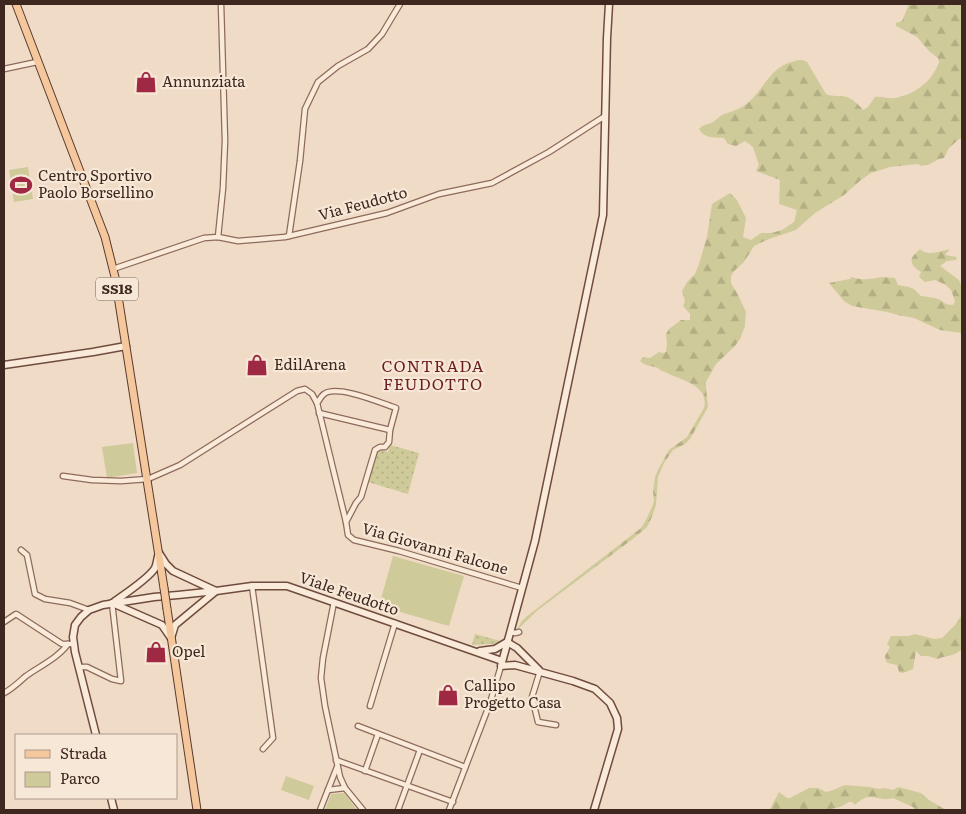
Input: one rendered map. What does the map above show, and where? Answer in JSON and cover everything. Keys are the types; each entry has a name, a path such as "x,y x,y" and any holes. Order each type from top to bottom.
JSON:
{"main road":[{"name":"SS18","path":"16,4 104,234 113,268 148,479 197,810"}],"street":[{"path":"218,238 225,141 221,4"},
{"path":"289,236 306,109 318,82 338,66 368,49 382,34 400,4"},
{"path":"449,810 490,702 535,541 603,215 609,4"},
{"path":"4,69 37,62"},
{"name":"Via Feudotto","path":"113,268 204,238 238,241 289,236 387,213 440,194 492,183 549,152 605,116"},
{"path":"4,365 126,346"},
{"path":"63,476 92,480 127,481 148,479 180,465 297,391 305,390 312,394 317,403 324,393 338,390 396,408 389,442 385,447 375,450 361,497 346,522"},
{"name":"Via Giovanni Falcone","path":"317,403 348,536 354,540 399,551 522,588"},
{"path":"319,413 390,430"},
{"path":"21,550 27,555 36,594 45,599 70,603 89,610"},
{"path":"159,552 166,564 174,572 216,591 175,625 171,638"},
{"path":"96,734 79,667 71,644 75,625 89,610 112,603 124,596 152,572 157,565 159,552"},
{"path":"252,586 273,738 263,749"},
{"name":"Viale Feudotto","path":"112,603 252,586 287,586 502,660"},
{"path":"334,602 321,678 340,777 345,788 363,810"},
{"path":"112,603 162,625 171,638"},
{"path":"79,667 87,667 112,679 121,681 112,603"},
{"path":"4,622 16,614 62,644 71,644"},
{"path":"370,706 395,623"},
{"path":"510,632 519,632"},
{"path":"481,653 495,649 507,642"},
{"path":"507,642 519,650 540,671"},
{"path":"4,693 71,644"},
{"path":"514,665 518,659 519,650"},
{"path":"502,660 514,665 572,680 595,689 610,703 617,718 618,729 594,810"},
{"path":"540,671 532,697 538,722 556,725"},
{"path":"358,726 465,767"},
{"path":"365,771 378,734"},
{"path":"398,810 420,750"},
{"path":"337,763 453,802"},
{"path":"320,810 337,763"},
{"path":"328,790 345,788"}],"green space":[{"path":"909,4 962,4 962,139 959,139 949,148 944,158 930,164 890,167 871,173 844,195 815,213 796,230 754,246 744,262 733,272 731,277 731,283 746,312 745,326 740,339 716,364 706,382 708,407 690,439 673,450 664,463 658,477 656,505 647,527 538,610 517,630 526,617 641,528 654,501 653,491 658,470 669,450 687,437 704,408 705,400 703,394 692,384 640,361 643,357 650,358 659,352 666,352 666,334 669,329 681,320 690,320 690,314 683,306 685,301 682,291 695,274 699,264 707,237 712,204 730,193 737,200 746,218 743,237 751,240 761,233 772,233 782,230 794,222 797,210 779,204 780,180 756,171 759,165 753,147 745,141 736,146 728,144 724,138 707,136 699,129 722,115 747,104 773,73 779,68 797,60 807,62 826,94 849,98 856,102 863,110 868,107 875,97 895,98 916,90 932,75 939,62 938,58 917,37 896,26 896,23 902,21"},
{"name":"Centro Sportivo Paolo Borsellino","path":"28,167 33,199 14,202 9,170"},
{"path":"920,249 930,253 950,249 945,255 957,257 956,260 947,261 940,266 959,280 962,287 962,333 940,330 914,318 852,306 844,301 829,283 852,277 863,279 895,278 898,285 914,289 921,296 936,298 946,304 953,305 955,301 951,290 946,285 935,280 925,282 919,277 921,272 912,263 912,258"},
{"path":"133,443 137,473 107,478 102,447"},
{"path":"390,445 419,453 408,494 368,482 377,451 388,452"},
{"path":"393,556 464,576 449,626 379,606"},
{"path":"962,615 962,650 953,655 938,659 921,656 916,651 913,669 903,673 899,672 897,665 886,661 885,656 890,647 887,644 891,636 915,634 934,639 942,638"},
{"path":"475,634 500,641 493,644 472,645"},
{"path":"286,776 314,786 309,800 281,790"},
{"path":"845,785 893,790 898,787 921,793 946,810 916,810 893,798 870,797 861,800 855,805 849,802 840,807 827,810 770,809 779,792 790,798 809,788 818,788 826,792"},
{"path":"344,793 357,810 325,810 331,794"}],"place":[{"name":"Annunziata","path":"146,82"},
{"name":"Centro Sportivo Paolo Borsellino","path":"21,185"},
{"name":"EdilArena","path":"257,365"},
{"name":"Opel","path":"156,652"},
{"name":"Callipo Progetto Casa","path":"448,695"}],"district":[{"name":"CONTRADA FEUDOTTO","path":"433,375"}]}
